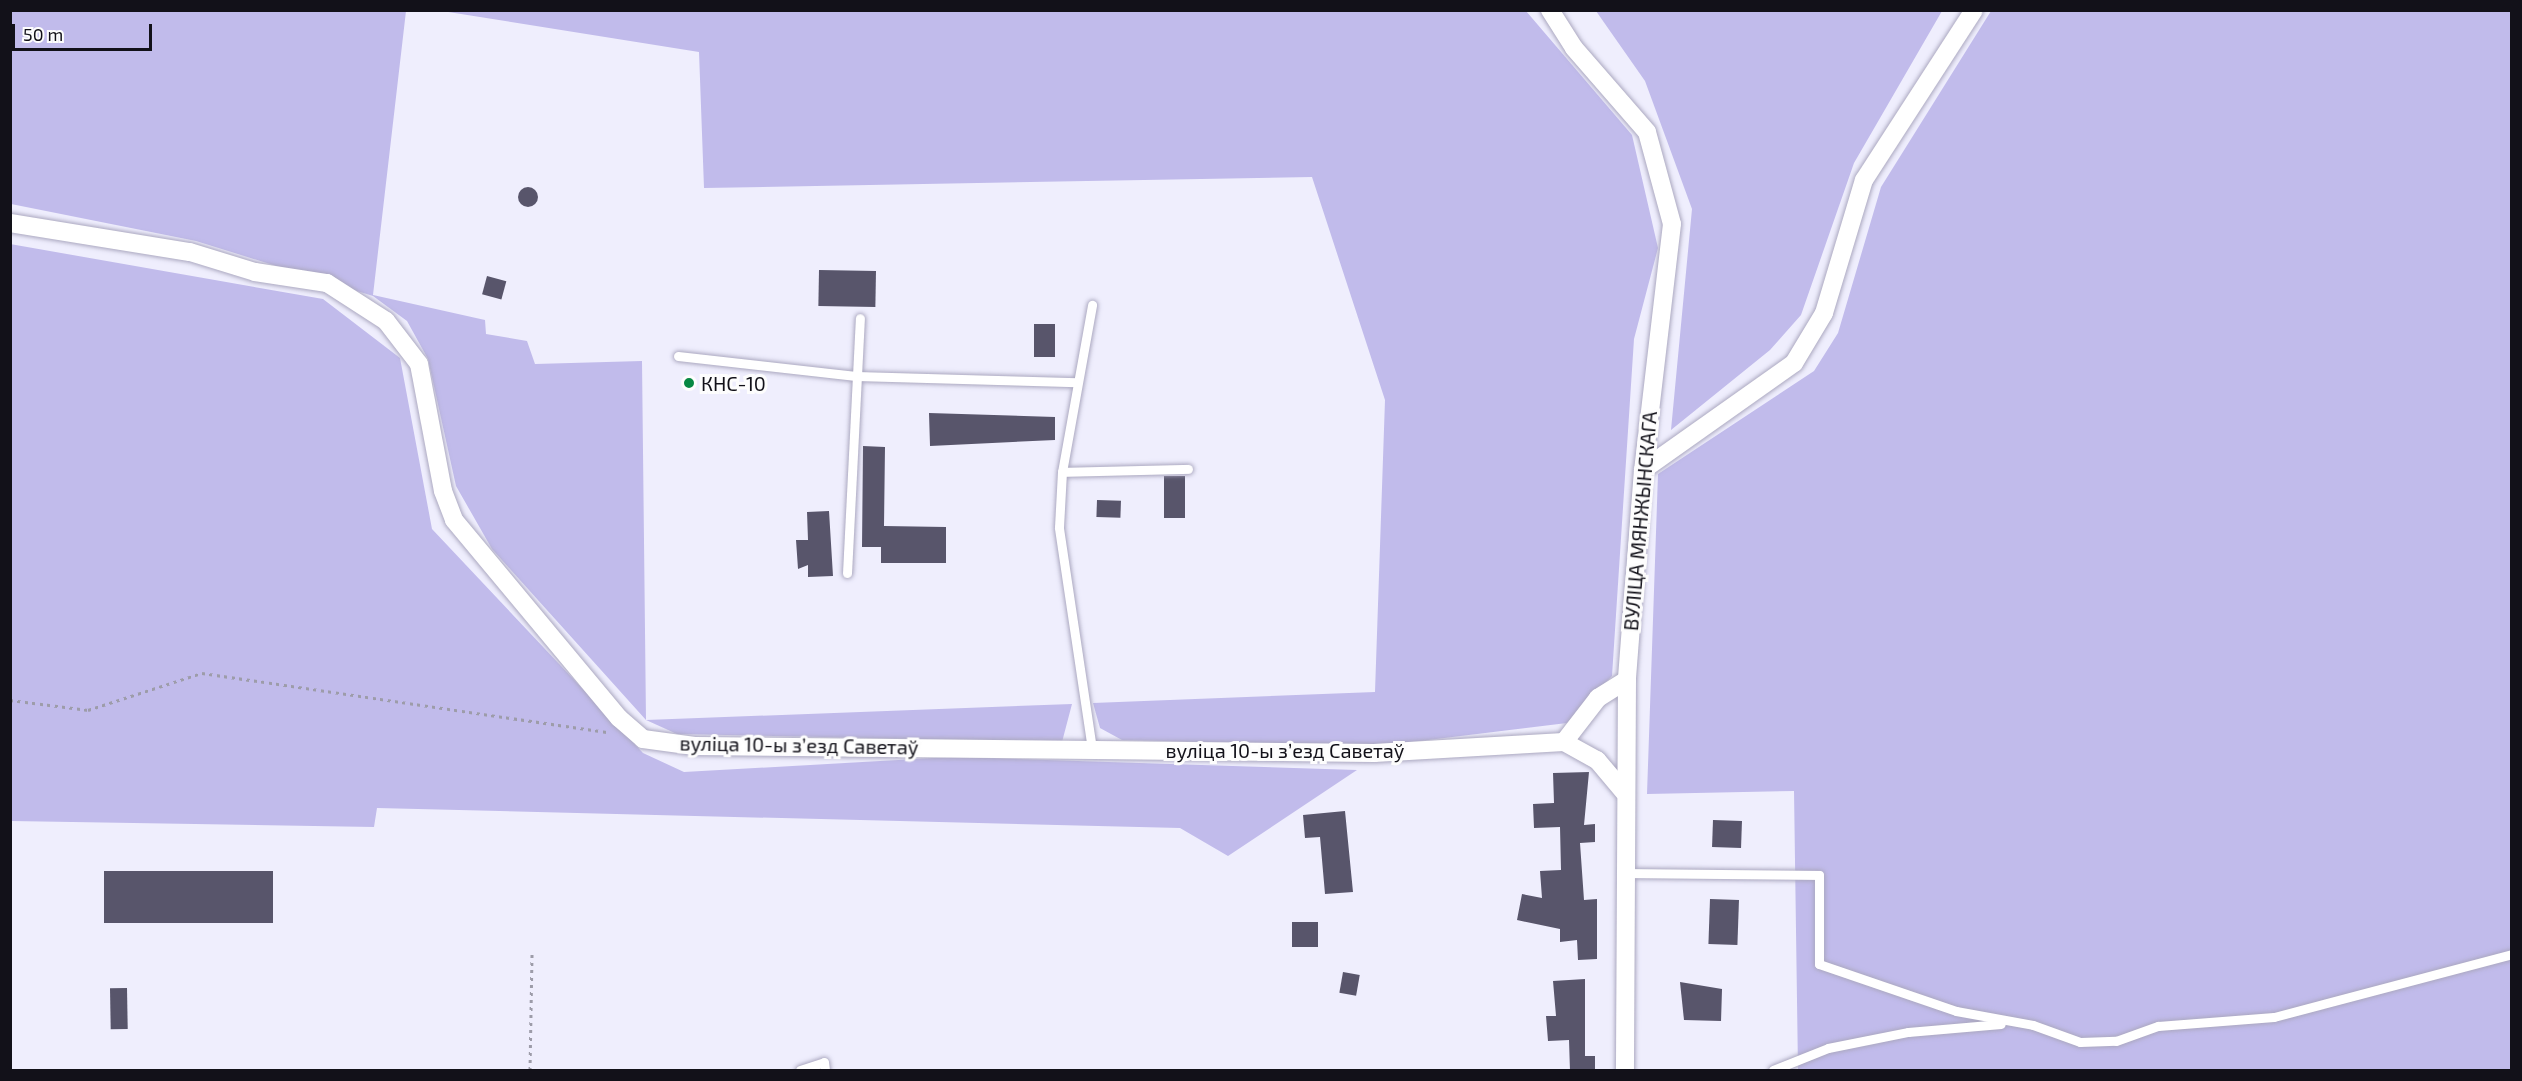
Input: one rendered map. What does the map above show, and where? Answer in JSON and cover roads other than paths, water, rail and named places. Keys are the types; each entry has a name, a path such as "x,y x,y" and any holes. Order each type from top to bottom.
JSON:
{"street":[{"name":"ВУЛІЦА МЯНЖЫНСКАГА","path":"1550,10 1574,48 1647,132 1672,224 1642,470 1626,680 1625,1071"},
{"path":"1642,470 1794,363 1824,313 1864,180 1974,10"},
{"name":"вуліца 10-ы зʼезд Саветаў","path":"10,224 190,252 255,272 327,283 386,321 419,364 443,492 454,520 619,718 643,738 695,746 1374,753 1563,742"},
{"path":"1624,792 1597,760 1563,742 1598,698 1626,680"}],"lane":[{"path":"1092,305 1062,472 1059,527 1092,749"},
{"path":"848,573 860,318"},
{"path":"678,356 856,376 1077,382"},
{"path":"1062,472 1188,469"},
{"path":"1626,873 1819,874 1818,964 1956,1011 2033,1025 2080,1042 2116,1041 2158,1026 2274,1017 2511,954"},
{"path":"1773,1071 1828,1048 1908,1032 1967,1023 2033,1025"},
{"path":"800,1071 824,1062 825,1071"}],"place":[{"name":"КНС-10","path":"689,383"}]}
